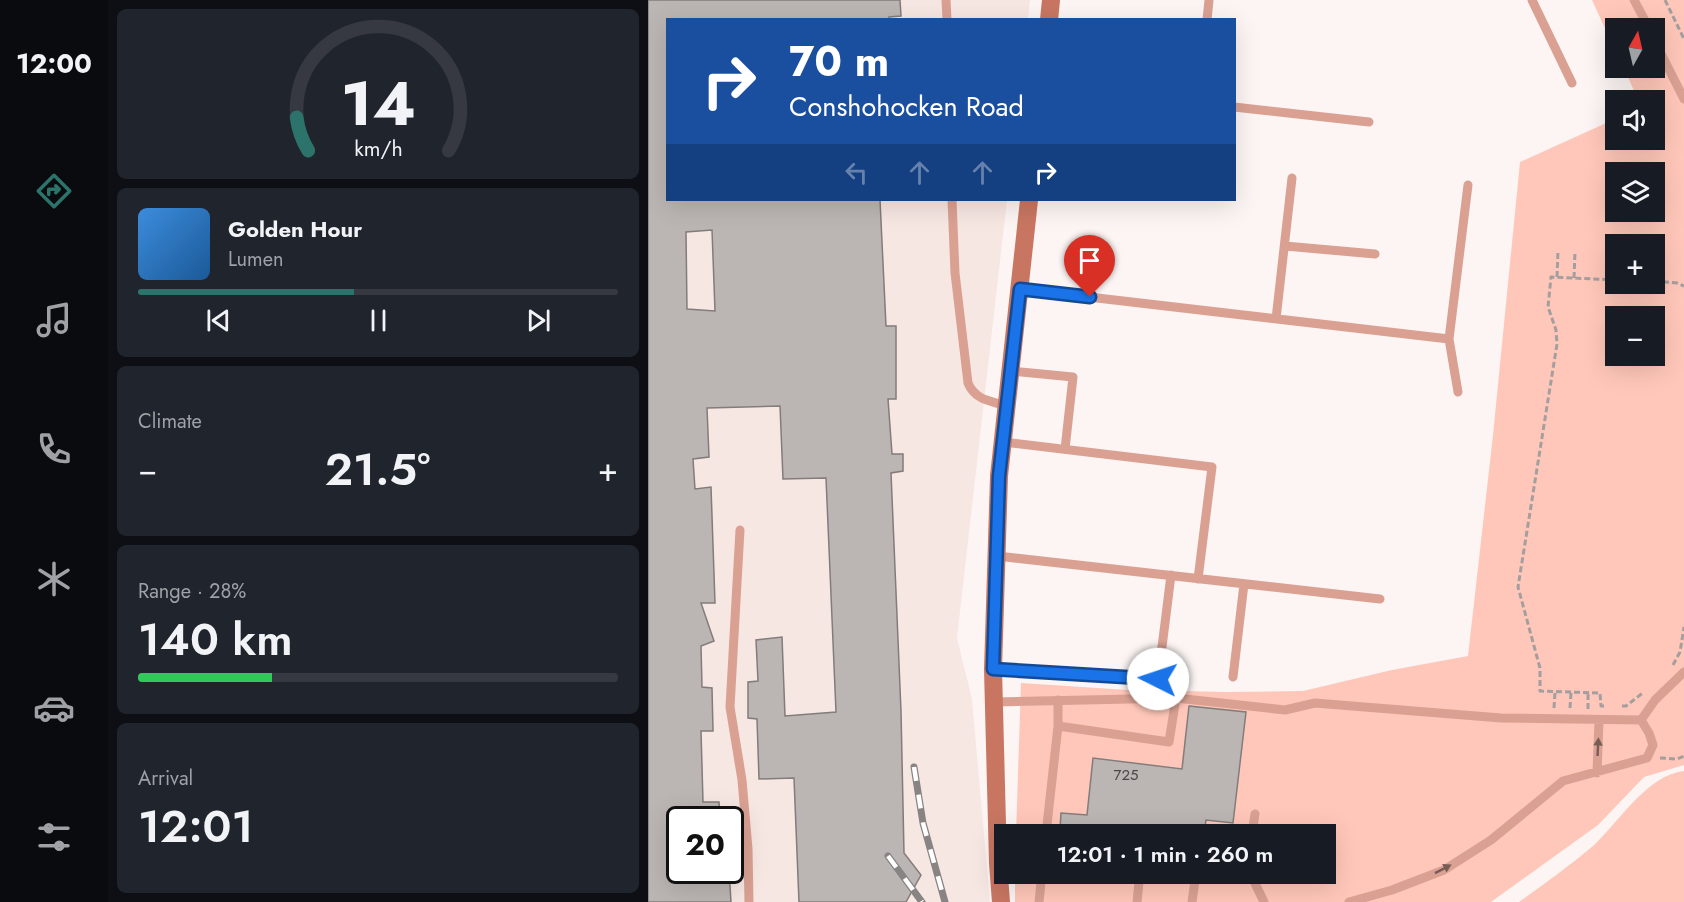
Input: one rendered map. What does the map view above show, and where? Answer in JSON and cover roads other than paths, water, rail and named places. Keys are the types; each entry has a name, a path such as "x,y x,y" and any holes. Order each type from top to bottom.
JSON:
{"main road":[{"path":"1049,18 1051,0"},
{"path":"1001,902 993,669 999,476 1029,201"}],"lane":[{"path":"946,0 947,18"},
{"path":"1207,18 1209,0"},
{"path":"1532,0 1572,83"},
{"path":"1634,0 1643,18"},
{"path":"1665,62 1684,99"},
{"path":"1236,107 1369,122"},
{"path":"1276,318 1292,178"},
{"path":"1458,392 1449,339 1468,186"},
{"path":"952,201 955,273 968,383 971,391 981,399 1007,406"},
{"path":"1285,246 1375,254"},
{"path":"1020,289 1449,339"},
{"path":"1011,371 1073,377 1065,450"},
{"path":"1003,442 1212,467 1198,579"},
{"path":"740,530 730,707 742,780 748,849 749,902"},
{"path":"997,556 1380,599"},
{"path":"993,669 1158,679 1171,576"},
{"path":"1233,677 1244,584"},
{"path":"1641,720 1655,700 1684,672"},
{"path":"994,702 1176,698 1285,710 1315,704 1501,718 1641,720"},
{"path":"1058,726 1169,742 1176,698"},
{"path":"1048,824 1058,726 1058,700"},
{"path":"1349,902 1392,890 1444,870 1491,840 1563,781 1647,758 1653,745 1641,720"},
{"path":"1597,773 1599,721"},
{"path":"1254,824 1255,814"},
{"path":"1039,902 1041,884"},
{"path":"1137,902 1139,884"},
{"path":"1192,902 1194,884"},
{"path":"1255,884 1264,902"}],"railway":[{"path":"914,767 923,823 945,902"},
{"path":"888,856 922,902"}]}
